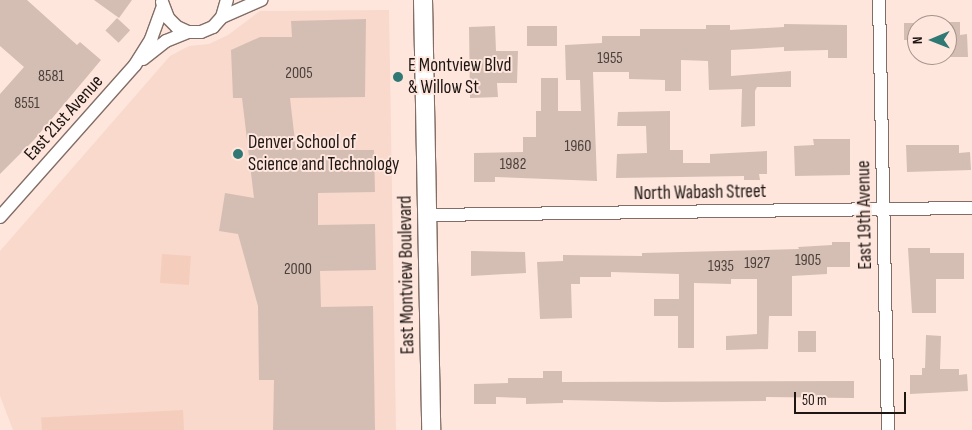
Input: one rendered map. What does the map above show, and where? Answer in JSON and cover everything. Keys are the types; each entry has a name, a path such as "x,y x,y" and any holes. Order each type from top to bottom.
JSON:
{"main road":[{"name":"East Montview Boulevard","path":"423,0 431,430"}],"street":[{"path":"222,18 227,0"},
{"name":"East 21st Avenue","path":"135,65 166,41 188,32 202,32 213,27 222,18 261,0"},
{"name":"East 19th Avenue","path":"879,0 888,430"},
{"path":"162,3 177,27 188,32"},
{"name":"East 21st Avenue","path":"0,217 135,65 151,39 162,3"},
{"name":"North Wabash Street","path":"428,215 972,208"}],"shaded area":[{"name":"Denver School of Science and Technology","path":"389,10 396,430 13,430 0,396 0,251 170,56 189,46 209,44 228,35 260,11"},
{"path":"162,254 191,256 189,285 160,283"},
{"path":"183,410 184,430 42,430 41,417"}],"building":[{"path":"0,0 27,0 77,45 80,42 101,60 34,140 0,174 0,94 24,67 0,46"},
{"path":"94,0 132,0 119,18"},
{"path":"117,18 130,30 119,43 105,30"},
{"path":"366,19 365,97 290,98 296,150 374,150 375,192 318,193 318,225 375,224 376,270 320,271 321,307 373,306 375,430 273,430 274,380 259,380 258,306 238,234 219,231 225,193 254,198 242,98 233,98 231,50 260,37 292,37 291,21"},
{"path":"957,22 960,22 960,35 967,34 968,57 957,57"},
{"path":"904,23 907,23 907,40 904,40"},
{"path":"784,24 847,25 847,58 828,58 828,50 784,51 784,47 731,50 731,76 791,71 791,87 757,87 755,91 755,126 741,127 742,89 709,90 708,61 681,60 681,91 665,91 665,80 629,79 629,72 593,72 597,181 495,177 495,182 474,182 474,153 523,152 523,137 536,137 536,111 541,111 541,78 558,78 558,111 581,111 580,80 566,80 565,45 602,43 602,36 640,36 640,29 706,29 706,25 730,25 730,30 784,27"},
{"path":"495,26 496,51 518,51 517,83 497,83 498,97 470,98 469,27"},
{"path":"527,26 557,26 557,46 527,46"},
{"path":"670,111 670,150 683,150 683,163 710,163 710,154 767,151 767,174 759,174 760,180 744,180 744,176 616,178 617,154 647,153 646,126 617,126 618,112"},
{"path":"813,139 850,139 850,175 795,176 794,146 814,145"},
{"path":"906,145 959,145 959,153 970,152 971,170 907,172"},
{"path":"832,242 850,242 850,267 827,267 827,274 792,276 792,316 769,316 768,349 726,350 726,336 757,334 757,279 731,279 731,284 694,283 694,348 678,348 678,316 654,316 654,299 679,299 679,274 611,272 611,277 580,277 580,284 571,284 572,318 540,319 537,262 563,261 563,255 642,256 642,253 799,249 798,247 832,245"},
{"path":"908,248 930,248 930,253 964,253 964,279 936,279 936,313 912,313"},
{"path":"471,251 525,252 526,273 471,276"},
{"path":"798,331 816,331 816,352 798,352"},
{"path":"926,335 941,336 940,369 959,369 959,375 967,374 968,391 910,394 910,375 922,375 922,368 925,368"},
{"path":"543,371 562,371 562,382 854,381 854,398 766,397 766,401 663,402 563,400 563,403 526,404 526,398 496,397 496,404 474,404 474,384 508,383 508,378 543,378"}],"place":[{"name":"E Montview Blvd & Willow St","path":"398,77"},
{"name":"Denver School of Science and Technology","path":"238,154"}]}
